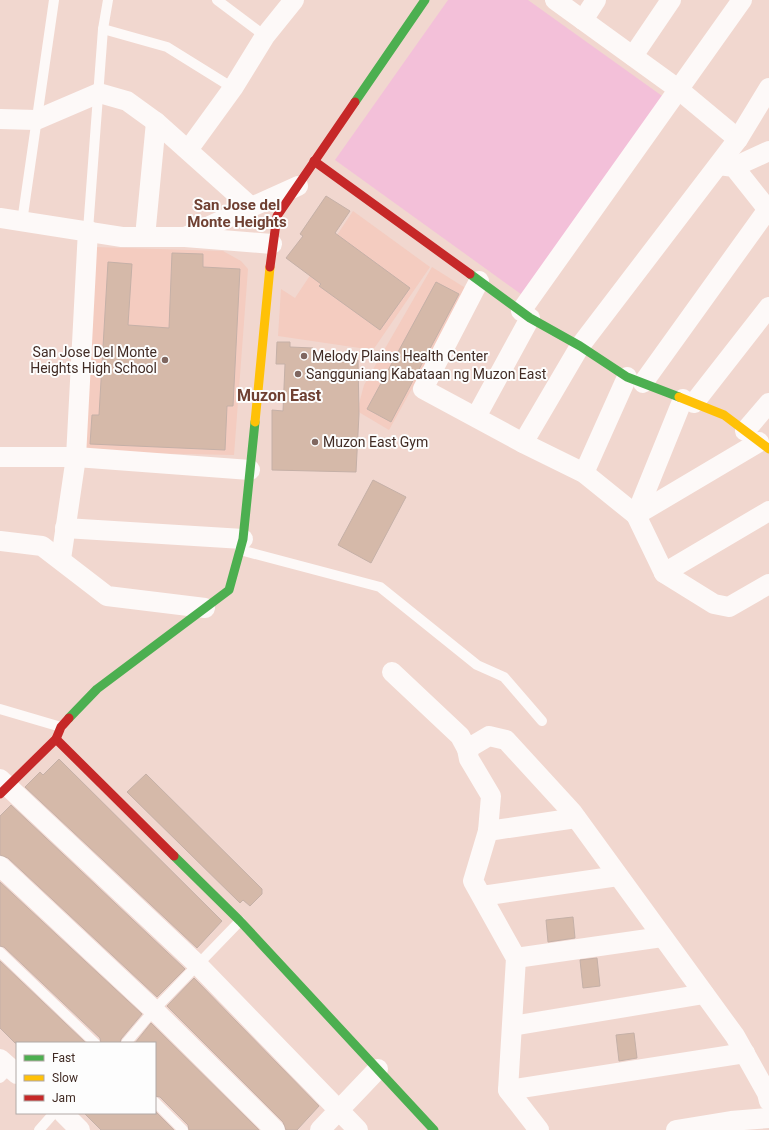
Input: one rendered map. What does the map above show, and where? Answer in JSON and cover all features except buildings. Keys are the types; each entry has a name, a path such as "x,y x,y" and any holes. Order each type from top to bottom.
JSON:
{"street":[{"path":"188,150 233,88 265,36 294,0"},
{"path":"358,1130 197,964 2,786 56,739 61,727 97,689 229,590 241,545 250,470 253,424 272,244 277,216 424,0"},
{"path":"555,0 678,89 738,139"},
{"path":"583,20 596,0"},
{"path":"633,56 671,0"},
{"path":"476,417 526,315 678,89 742,0"},
{"path":"523,443 580,346 726,166 738,139 769,88"},
{"path":"0,119 36,120 99,93 127,100 156,122 250,206"},
{"path":"145,237 156,122"},
{"path":"726,166 769,151"},
{"path":"314,161 526,315 635,380 724,415 758,441"},
{"path":"584,473 635,380 768,210 726,166"},
{"path":"185,237 250,206 298,186"},
{"path":"0,218 122,236 185,237 272,244"},
{"path":"61,559 76,457 88,230"},
{"path":"479,281 422,389 523,443 584,473 636,515 664,573 714,604 724,607 735,604 769,584"},
{"path":"636,515 688,401 769,307"},
{"path":"636,515 758,441 769,403"},
{"path":"0,457 76,457 250,470"},
{"path":"664,573 769,511"},
{"path":"65,528 241,545"},
{"path":"0,541 42,546 61,559 107,596 205,608"},
{"path":"392,672 460,736 468,749 469,759 491,796 488,832 473,880 516,958 508,1090 538,1130"},
{"path":"468,749 489,736 506,740 576,818 735,1036 767,1093 769,1101"},
{"path":"56,739 240,921 434,1130"},
{"path":"488,832 576,818"},
{"path":"0,866 154,1010 275,1130"},
{"path":"482,896 618,876"},
{"path":"516,958 662,937"},
{"path":"512,1026 704,994"},
{"path":"508,1090 745,1053"},
{"path":"320,1130 378,1069"},
{"path":"64,1114 80,1130"},
{"path":"676,1130 731,1121 769,1118"}],"lane":[{"path":"22,222 54,0"},
{"path":"88,230 103,29 108,0"},
{"path":"220,1 265,36"},
{"path":"103,29 167,47 233,88"},
{"path":"241,545 380,587 477,664 504,677 542,721"},
{"path":"0,709 61,727"},
{"path":"127,1042 154,1010 197,964 240,921"},
{"path":"0,952 94,1042"},
{"path":"156,1103 184,1130"},
{"path":"39,1130 53,1114"}],"shaded area":[{"path":"448,0 528,0 665,98 525,297 335,160"},
{"path":"353,211 430,267 373,350 278,336 281,289 295,298"},
{"name":"San Jose Del Monte Heights High School","path":"95,247 223,251 241,261 248,269 234,455 84,452"},
{"path":"432,267 467,289 389,430 357,411 364,385"}],"traffic: fast":[{"path":"355,102 425,0"},
{"path":"470,274 530,318 580,346 627,377 679,397"},
{"path":"69,718 97,689 229,590 243,539 255,422"},
{"path":"174,856 240,921 434,1130"}],"traffic: slow":[{"path":"255,422 270,267"},
{"path":"679,397 724,415 769,449"}],"traffic: jam":[{"path":"270,267 277,216 355,102"},
{"path":"314,161 470,274"},
{"path":"0,794 56,739 61,727 69,718"},
{"path":"56,739 174,856"}],"place":[{"name":"Melody Plains Health Center","path":"304,356"},
{"name":"San Jose Del Monte Heights High School","path":"165,360"},
{"name":"Sangguniang Kabataan ng Muzon East","path":"298,374"},
{"name":"Muzon East Gym","path":"315,442"}],"district":[{"name":"San Jose del Monte Heights","path":"237,214"},
{"name":"Muzon East","path":"279,395"}]}
